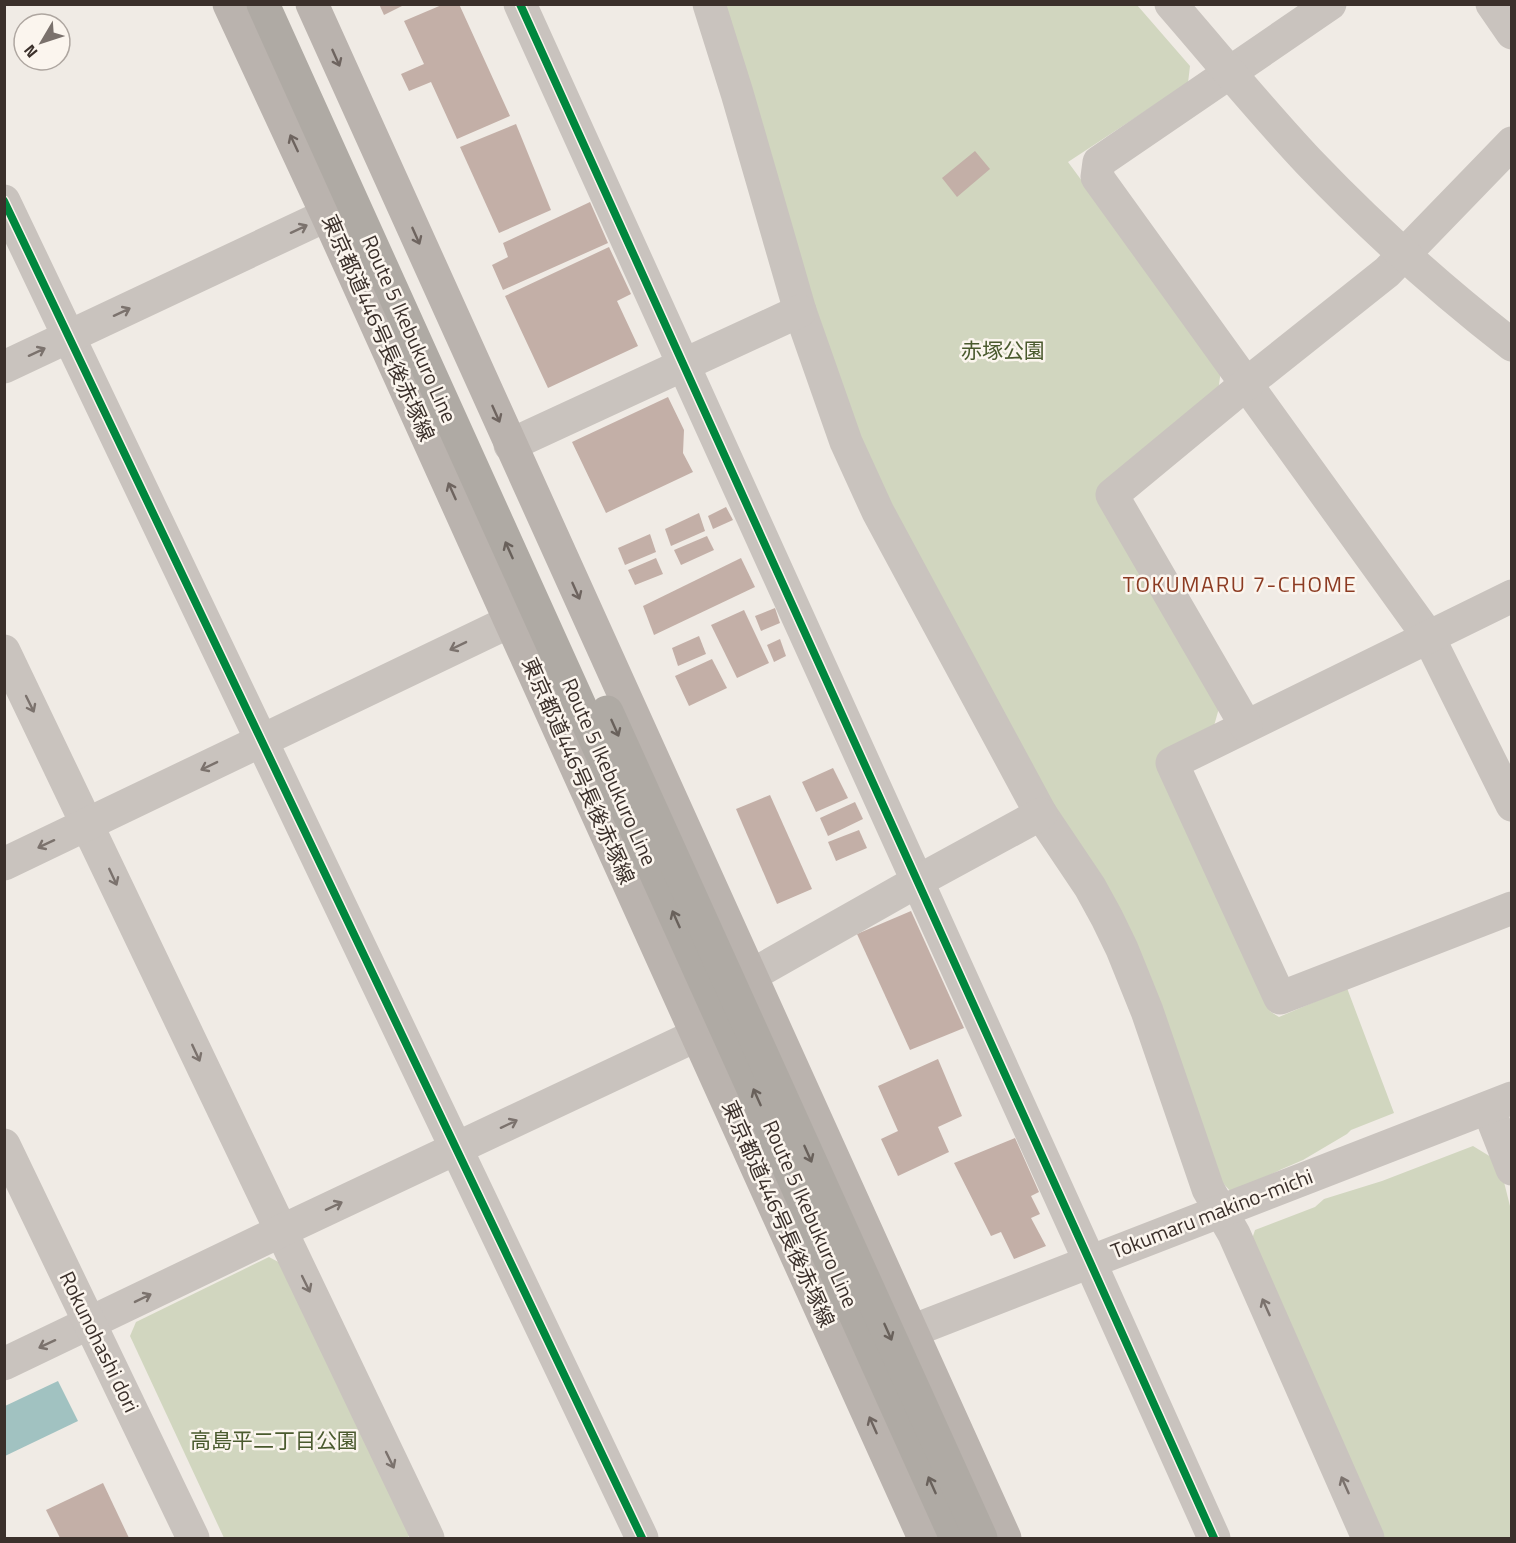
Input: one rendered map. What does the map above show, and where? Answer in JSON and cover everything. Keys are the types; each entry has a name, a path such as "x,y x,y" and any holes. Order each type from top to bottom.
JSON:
{"highway":[{"name":"Route 5 Ikebukuro Line","path":"263,4 956,1539"},
{"name":"Route 5 Ikebukuro Line","path":"289,4 981,1539"}],"main road":[{"name":"東京都道446号長後赤塚線","path":"230,4 698,1035 922,1538"},
{"path":"312,4 1005,1539"}],"street":[{"path":"520,4 1214,1539"},
{"path":"709,4 800,311 846,442 878,513 1041,814 1090,887 1122,949 1147,1011 1208,1189 1234,1234 1368,1539"},
{"path":"1171,4 1309,161 1356,210 1405,255 1512,345"},
{"path":"1330,4 1100,162 1097,177 1428,636 1512,805"},
{"path":"1492,4 1512,33"},
{"path":"1246,726 1112,495 1387,272 1512,143"},
{"path":"4,201 642,1539"},
{"path":"4,367 327,215"},
{"path":"510,445 800,311"},
{"path":"1512,596 1172,763 1280,998 1512,908"},
{"path":"4,864 511,621"},
{"path":"4,651 428,1539"},
{"path":"750,976 1041,814"},
{"path":"4,1364 698,1035"},
{"path":"1500,1103 1512,1169"},
{"name":"Tokumaru makino-michi","path":"912,1330 1500,1103"},
{"name":"Rokunohashi dori","path":"4,1145 193,1539"}],"green space":[{"name":"赤塚公園","path":"714,5 1137,5 1190,66 1188,83 1068,162 1221,370 1218,392 1097,492 1219,708 1214,726 1168,788 1271,1012 1279,1017 1347,988 1394,1113 1351,1130 1303,1160 1233,1194 1210,1169 1157,1024 968,665 859,437"},
{"path":"1473,1146 1491,1157 1502,1174 1511,1210 1511,1538 1382,1538 1249,1248 1255,1230 1315,1207 1324,1199 1382,1181"},
{"name":"高島平二丁目公園","path":"269,1257 286,1266 411,1530 408,1538 224,1538 130,1336 136,1322"}],"water":[{"path":"58,1381 78,1421 5,1456 5,1406"}],"building":[{"path":"379,4 406,4 384,15"},
{"path":"444,4 459,4 510,116 457,139 431,82 409,91 401,74 424,64 404,21"},
{"path":"516,124 551,210 499,233 460,147"},
{"path":"975,151 990,169 957,197 942,178"},
{"path":"590,202 608,243 503,290 492,265 508,257 503,243"},
{"path":"609,247 631,294 617,301 638,346 548,388 505,296"},
{"path":"668,397 684,430 683,453 693,472 606,513 572,442"},
{"path":"726,507 733,520 713,529 708,516"},
{"path":"699,513 705,531 671,546 665,529"},
{"path":"650,534 656,552 625,565 618,548"},
{"path":"707,536 714,550 681,565 674,550"},
{"path":"656,558 663,574 635,585 628,570"},
{"path":"741,558 755,587 654,635 643,606"},
{"path":"775,608 780,623 761,631 755,616"},
{"path":"744,610 769,663 737,678 711,625"},
{"path":"699,636 706,654 678,666 672,648"},
{"path":"780,639 786,656 774,662 767,645"},
{"path":"712,659 727,688 689,706 675,676"},
{"path":"833,768 848,798 816,812 802,782"},
{"path":"770,795 812,889 777,904 736,809"},
{"path":"855,802 863,819 828,836 820,818"},
{"path":"859,830 867,848 836,861 828,842"},
{"path":"911,911 964,1028 910,1050 857,934"},
{"path":"938,1059 962,1116 938,1127 949,1152 898,1176 881,1139 898,1131 878,1086"},
{"path":"1015,1138 1039,1192 1031,1196 1040,1214 1031,1218 1046,1246 1014,1259 1001,1232 991,1236 954,1163"},
{"path":"103,1483 129,1538 60,1538 46,1510"}],"cycle path":[{"path":"520,4 1214,1538"},
{"path":"4,201 642,1538"}],"district":[{"name":"TOKUMARU 7-CHOME","path":"1240,584"}]}
